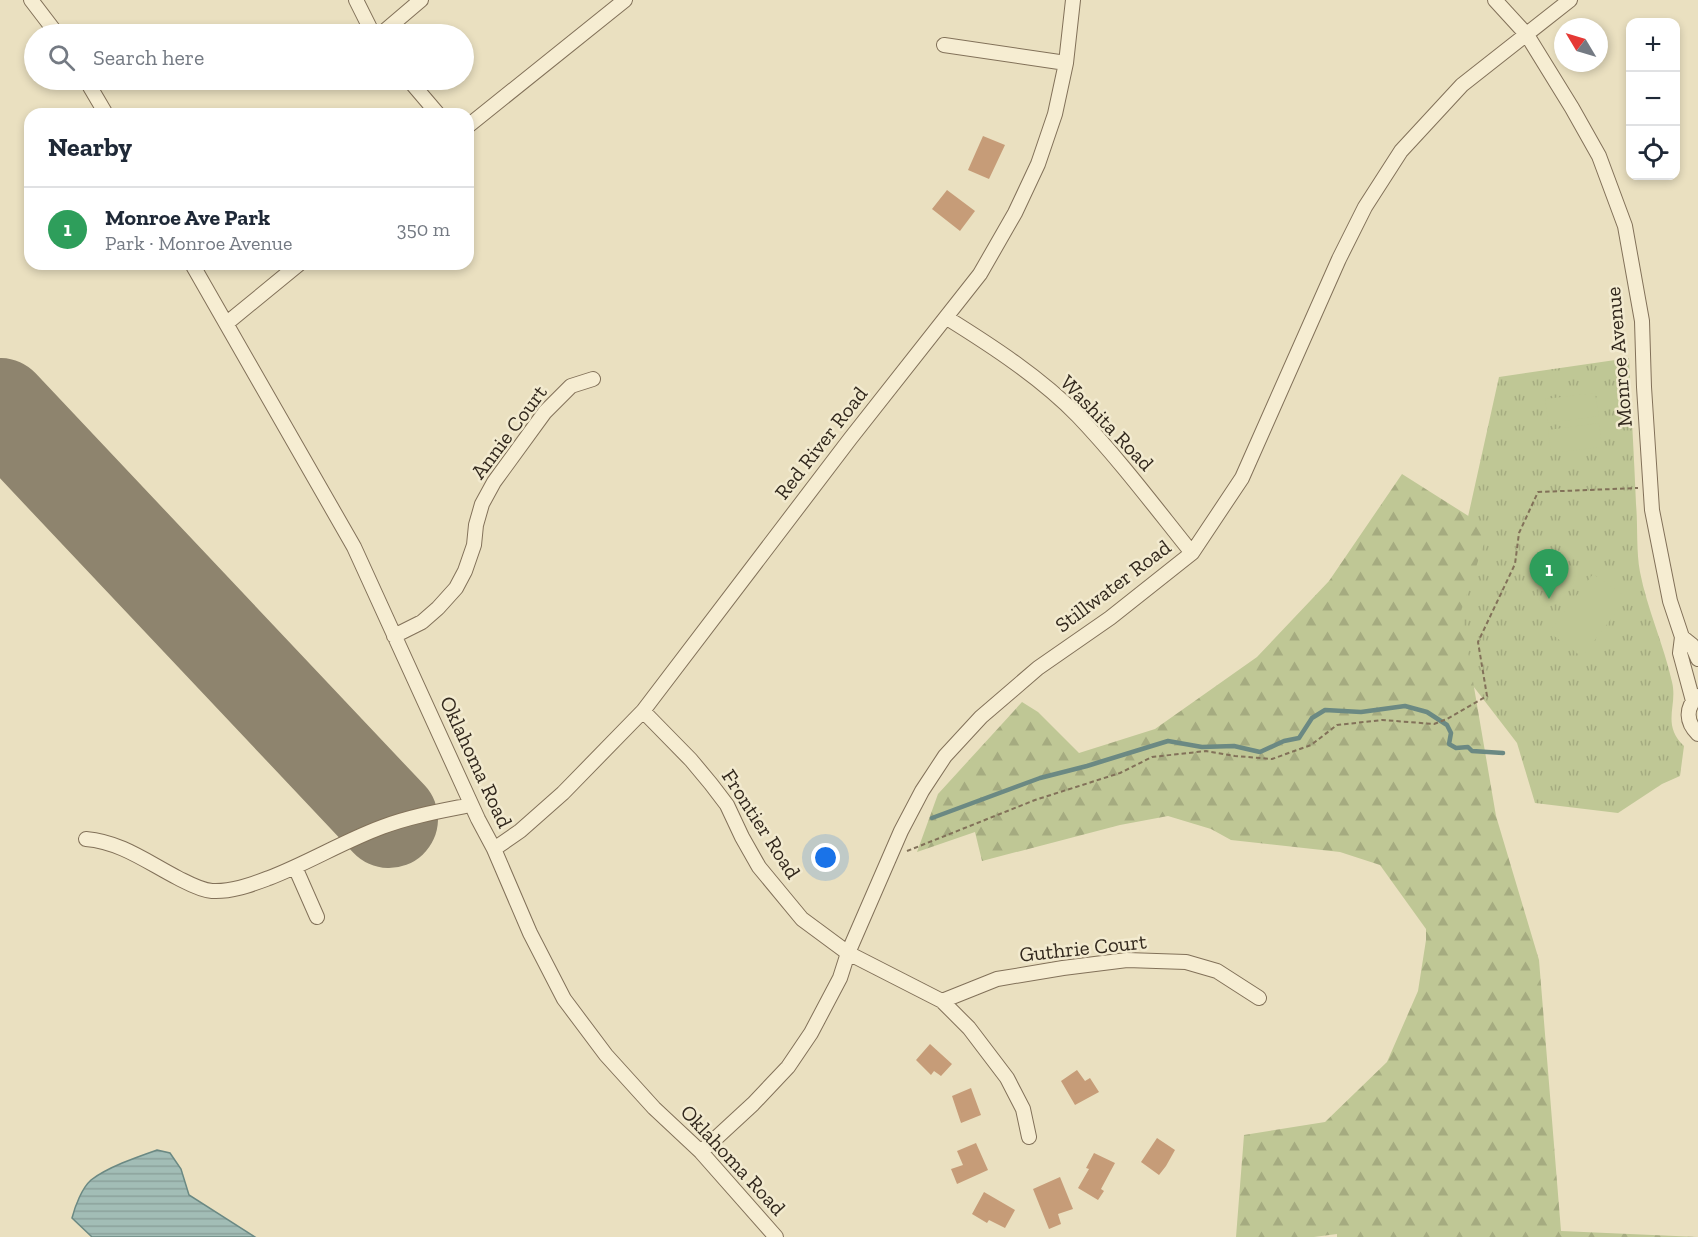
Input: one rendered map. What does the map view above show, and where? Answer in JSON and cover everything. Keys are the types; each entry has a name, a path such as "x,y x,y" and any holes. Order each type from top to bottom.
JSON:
{"street":[{"path":"31,0 49,24"},
{"path":"356,0 368,24"},
{"path":"393,24 421,0"},
{"path":"474,121 625,0"},
{"name":"Red River Road","path":"494,849 520,831 563,792 643,711 843,448 980,274 1016,213 1038,164 1055,114 1066,63 1073,0"},
{"name":"Monroe Avenue","path":"1496,0 1527,35 1572,108 1599,156 1625,225 1642,321 1652,510 1668,590 1682,637 1680,652 1695,698 1689,709 1688,718 1691,727 1698,734"},
{"name":"Stillwater Road","path":"701,1152 753,1104 788,1066 811,1033 840,978 848,953 901,831 945,756 981,717 1038,668 1110,618 1192,553 1242,478 1338,259 1365,207 1401,151 1462,85 1570,0"},
{"path":"944,45 1066,63"},
{"path":"92,90 102,108"},
{"path":"418,90 433,108"},
{"name":"Oklahoma Road","path":"196,270 354,547 471,805 494,849 530,933 564,999 606,1055 654,1108 701,1152 776,1237"},
{"path":"227,323 292,270"},
{"name":"Washita Road","path":"947,318 991,345 1076,415 1115,458 1192,553"},
{"name":"Annie Court","path":"394,636 422,622 456,588 474,545 476,525 482,504 494,482 545,412 571,386 593,378"},
{"name":"Monroe Avenue","path":"1682,637 1692,645 1698,659"},
{"name":"Frontier Road","path":"643,711 690,760 727,805 759,867 802,919 848,953 942,1001 969,1028 1008,1078 1023,1109 1029,1137"},
{"path":"86,839 101,840 123,848 192,885 208,891 227,891 246,887 295,867 381,827 413,817 471,805"},
{"path":"295,867 317,917"},
{"name":"Guthrie Court","path":"942,1001 997,980 1063,968 1127,960 1186,962 1217,971 1259,998"}],"path":[{"path":"890,857 1035,800 1120,772 1152,757 1206,751 1272,759 1311,745 1336,725 1382,720 1434,724 1447,719 1487,696 1478,642 1515,564 1519,533 1538,492 1650,487"}],"green space":[{"path":"1629,358 1639,564 1643,586 1672,682 1673,730 1684,746 1680,776 1662,784 1618,813 1535,803 1517,743 1440,643 1499,377"},
{"path":"1595,393 1599,416 1548,423 1545,399"},
{"path":"1599,423 1602,447 1551,453 1548,430"},
{"path":"1402,474 1489,529 1461,611 1496,816 1539,960 1561,1231 1698,1237 1337,1237 1337,1234 1314,1237 1236,1237 1244,1135 1325,1122 1387,1062 1418,991 1426,929 1380,865 1340,852 1231,840 1211,829 1168,816 1120,825 982,861 975,832 917,852 938,794 1022,702 1038,712 1079,753 1155,729 1257,657 1329,581"},
{"path":"1593,574 1627,598 1582,657 1549,632"}],"water":[{"path":"157,1150 170,1153 181,1169 189,1195 255,1237 92,1237 72,1218 79,1198 91,1180 114,1167"}],"building":[{"path":"983,136 1005,145 989,179 968,170"},
{"path":"947,190 975,211 960,231 932,209"},
{"path":"930,1044 952,1064 941,1076 934,1071 931,1075 916,1060"},
{"path":"1077,1070 1085,1081 1090,1078 1099,1092 1075,1105 1061,1081"},
{"path":"971,1088 981,1115 961,1123 952,1096"},
{"path":"1157,1138 1175,1150 1159,1175 1141,1162"},
{"path":"976,1143 988,1170 957,1184 951,1169 963,1165 957,1151"},
{"path":"1094,1153 1115,1163 1101,1189 1104,1191 1098,1200 1078,1188 1089,1169 1086,1168"},
{"path":"1060,1177 1073,1209 1058,1214 1061,1224 1049,1229 1033,1189"},
{"path":"984,1192 1015,1210 1005,1228 989,1220 987,1223 972,1214"}],"waterway":[{"path":"932,818 1040,778 1168,741 1202,747 1234,746 1260,752 1284,741 1299,738 1312,718 1325,710 1361,712 1405,706 1427,712 1447,725 1451,733 1449,744 1456,748 1468,747 1472,751 1503,753"}],"runway":[{"path":"0,407 389,819"}],"place":[{"name":"Monroe Ave Park","path":"1549,599"}]}
